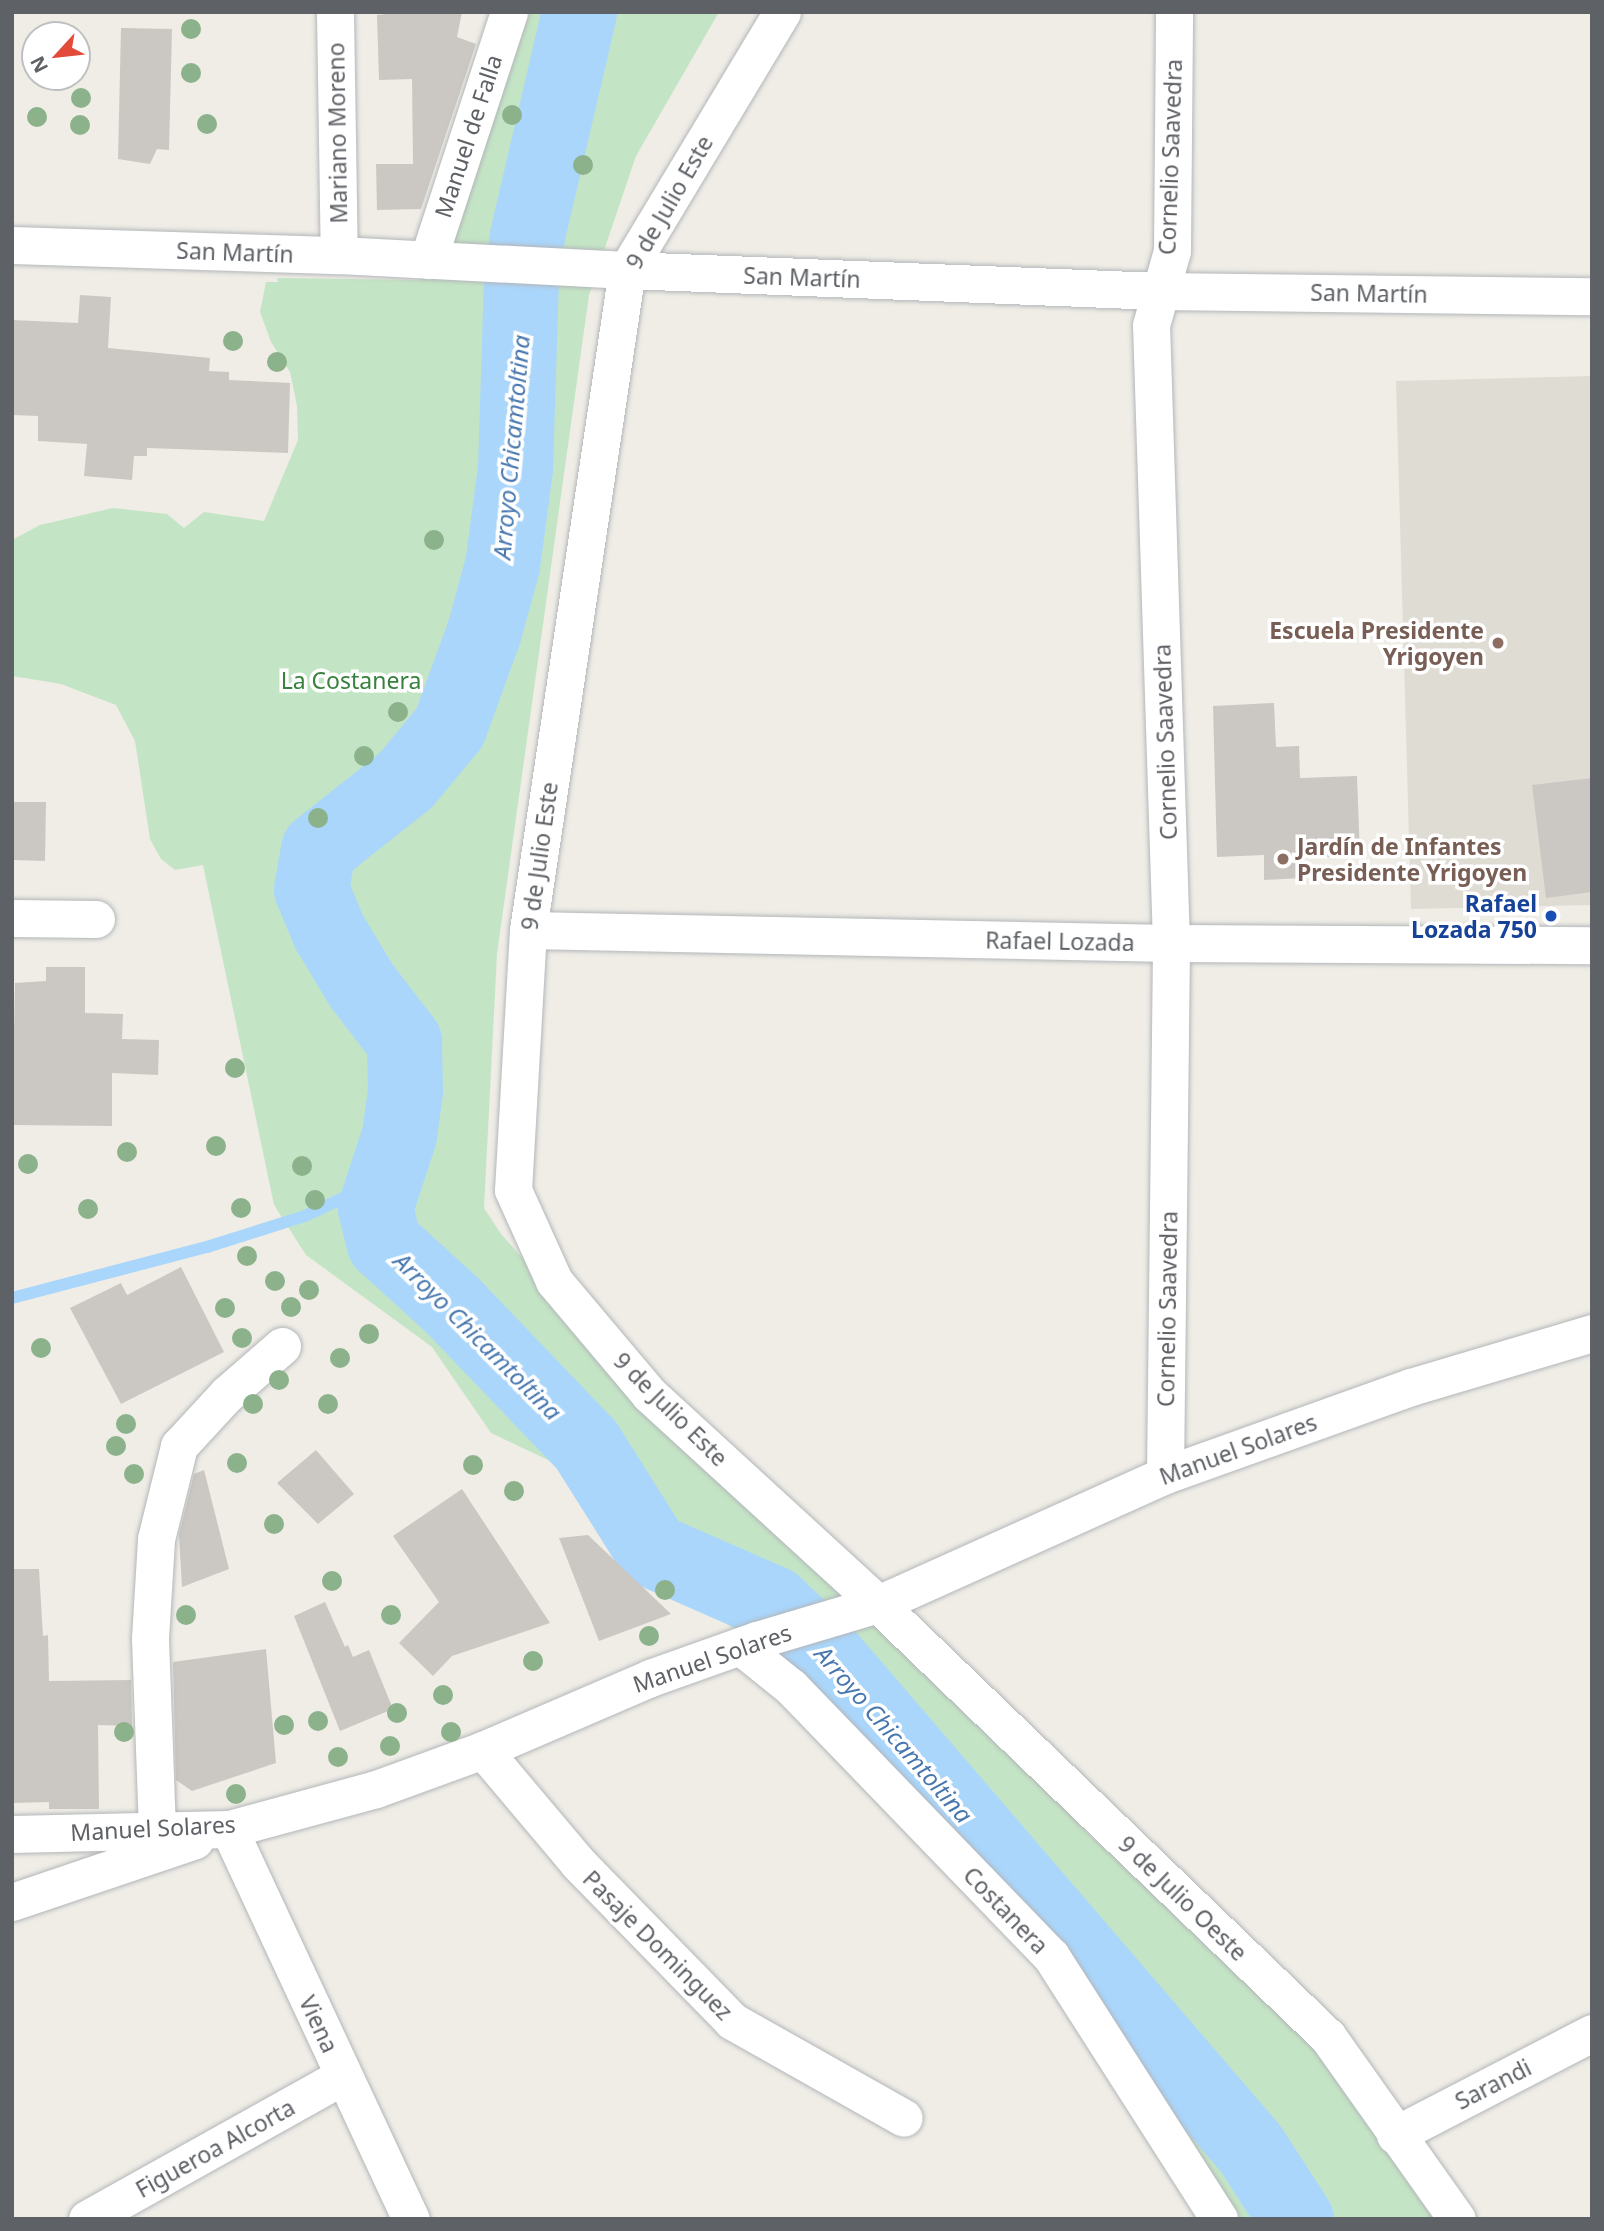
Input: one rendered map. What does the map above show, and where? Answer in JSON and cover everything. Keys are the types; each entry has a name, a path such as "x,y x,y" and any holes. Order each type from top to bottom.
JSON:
{"street":[{"name":"Mariano Moreno","path":"335,12 339,254"},
{"name":"Manuel de Falla","path":"439,260 509,12"},
{"name":"9 de Julio Este","path":"782,12 618,270 528,930 513,1190 554,1281 649,1394 869,1606"},
{"name":"Cornelio Saavedra","path":"1165,1475 1171,943 1151,325 1172,251 1174,12"},
{"name":"San Martín","path":"12,245 339,254 618,270 1160,291 1592,296"},
{"path":"12,918 96,919"},
{"name":"Rafael Lozada","path":"528,930 1171,943 1592,945"},
{"name":"Manuel Solares","path":"12,1835 229,1829 376,1789 483,1750 650,1678 748,1643 869,1606 1165,1475 1411,1387 1592,1334"},
{"path":"157,1830 150,1638 156,1539 179,1446 227,1394 282,1346"},
{"name":"9 de Julio Oeste","path":"869,1606 1328,2037 1457,2219"},
{"name":"Costanera","path":"748,1643 1051,1956 1219,2219"},
{"name":"Pasaje Dominguez","path":"483,1750 578,1863 732,2021 904,2118"},
{"path":"12,1902 229,1829"},
{"name":"Viena","path":"229,1829 411,2219"},
{"name":"Sarandi","path":"1395,2134 1592,2032"},
{"name":"Figueroa Alcorta","path":"87,2219 343,2076"}],"shaded area":[{"name":"Escuela Presidente Yrigoyen","path":"1592,376 1592,905 1411,909 1396,381"}],"green space":[{"name":"La Costanera","path":"530,12 719,12 636,156 589,295 497,954 484,1208 501,1234 742,1505 878,1604 1090,1836 1300,2020 1446,2219 1224,2219 1128,2070 766,1650 645,1569 567,1469 491,1433 432,1347 306,1255 274,1205 203,865 175,870 161,859 150,839 135,741 116,705 61,684 12,676 12,540 40,525 113,508 167,514 184,528 204,512 264,521 298,440 297,406 290,372 271,342 260,312 266,282 278,282 277,278 419,280 471,179"}],"building":[{"path":"462,12 457,37 476,44 421,209 377,210 376,164 413,164 412,79 379,80 377,15"},
{"path":"121,28 172,29 169,150 157,149 150,164 118,159"},
{"path":"80,295 111,297 108,348 210,358 209,371 229,372 229,380 290,383 288,453 147,448 147,456 134,456 132,480 84,476 87,444 38,441 38,416 12,415 12,320 78,323"},
{"path":"1274,703 1276,747 1299,746 1300,778 1357,776 1360,856 1302,858 1302,878 1264,880 1264,855 1217,857 1213,706"},
{"path":"1592,778 1592,892 1546,898 1532,785"},
{"path":"12,802 46,802 45,861 12,860"},
{"path":"46,967 85,967 85,1013 123,1014 122,1039 159,1040 158,1075 112,1073 112,1126 12,1125 15,983 46,981"},
{"path":"181,1267 224,1352 121,1404 70,1308 121,1283 127,1295"},
{"path":"316,1450 354,1494 318,1524 277,1483"},
{"path":"204,1470 229,1569 182,1587 179,1535 194,1474"},
{"path":"462,1489 550,1623 452,1656 433,1676 399,1643 439,1602 393,1536"},
{"path":"588,1535 671,1614 599,1641 559,1538"},
{"path":"12,1569 39,1569 43,1636 48,1635 49,1681 131,1680 132,1726 98,1725 99,1809 49,1809 49,1802 12,1803"},
{"path":"325,1602 345,1647 348,1645 353,1657 369,1650 393,1709 340,1731 294,1616"},
{"path":"266,1649 276,1763 192,1791 176,1780 173,1662"}],"waterway":[{"name":"Arroyo Chicamtoltina","path":"579,12 527,236 521,278 515,468 502,565 484,631 449,727 405,780 318,849 311,889 329,932 361,985 404,1041 405,1091 399,1135 375,1208 384,1243 450,1303 586,1445 652,1550 773,1603 821,1649 1250,2148 1296,2219"},
{"path":"12,1298 207,1247 305,1216 385,1178"}],"place":[{"name":"Escuela Presidente Yrigoyen","path":"1498,643"},
{"name":"Jardín de Infantes Presidente Yrigoyen","path":"1283,859"},
{"name":"Rafael Lozada 750","path":"1551,916"}]}
